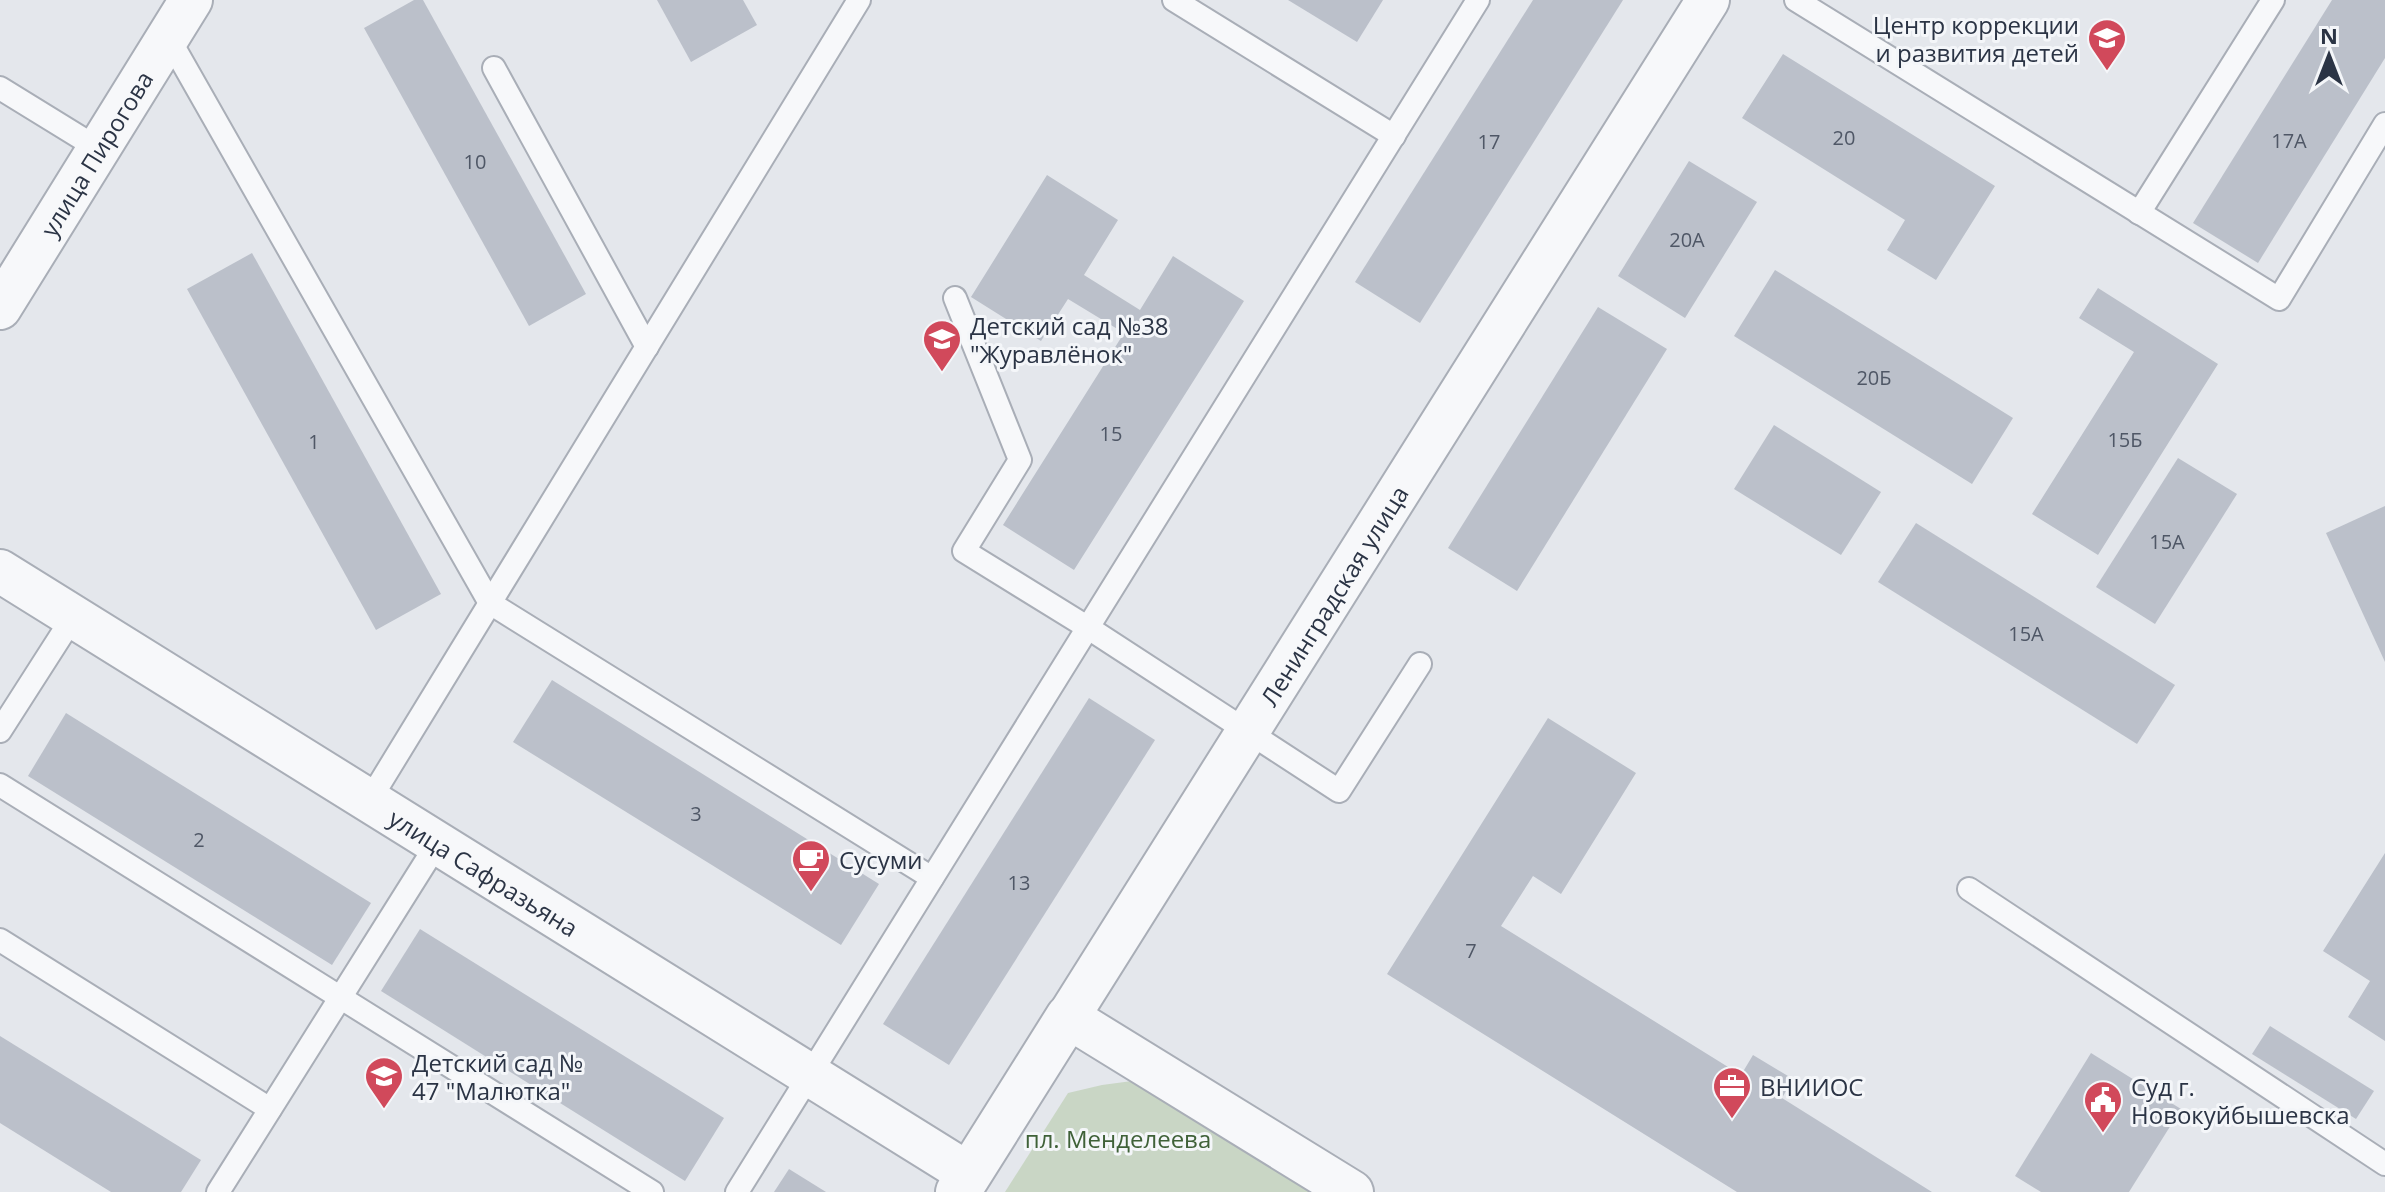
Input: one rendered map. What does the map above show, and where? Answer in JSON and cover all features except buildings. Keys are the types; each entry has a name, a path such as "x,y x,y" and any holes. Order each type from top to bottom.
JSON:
{"street":[{"name":"улица Пирогова","path":"0,308 191,0"},
{"name":"Ленинградская улица","path":"964,1183 1708,0"},
{"name":"улица Сафразьяна","path":"0,571 810,1076 964,1183"},
{"path":"1068,1017 1352,1192"}],"lane":[{"path":"369,801 859,0"},
{"path":"1174,0 1394,136"},
{"path":"737,1192 1478,0"},
{"path":"1796,0 2279,299 2385,124"},
{"path":"2139,213 2273,0"},
{"path":"168,37 490,603 932,878"},
{"path":"494,68 647,347"},
{"path":"0,88 99,149"},
{"path":"955,298 1020,460 964,551 1339,791 1420,664"},
{"path":"0,731 73,617"},
{"path":"0,785 652,1192"},
{"path":"218,1192 437,844"},
{"path":"1969,889 2385,1164"},
{"path":"0,940 270,1109"}],"green space":[{"name":"пл. Менделеева","path":"1132,1081 1311,1192 1005,1192 1068,1093"}],"place":[{"name":"Центр коррекции и развития детей","path":"2107,72"},
{"name":"Детский сад №38 \"Журавлёнок\"","path":"942,373"},
{"name":"Сусуми","path":"811,893"},
{"name":"Детский сад № 47 \"Малютка\"","path":"384,1110"},
{"name":"ВНИИОС","path":"1732,1120"},
{"name":"Суд г. Новокуйбышевска","path":"2103,1134"}]}
